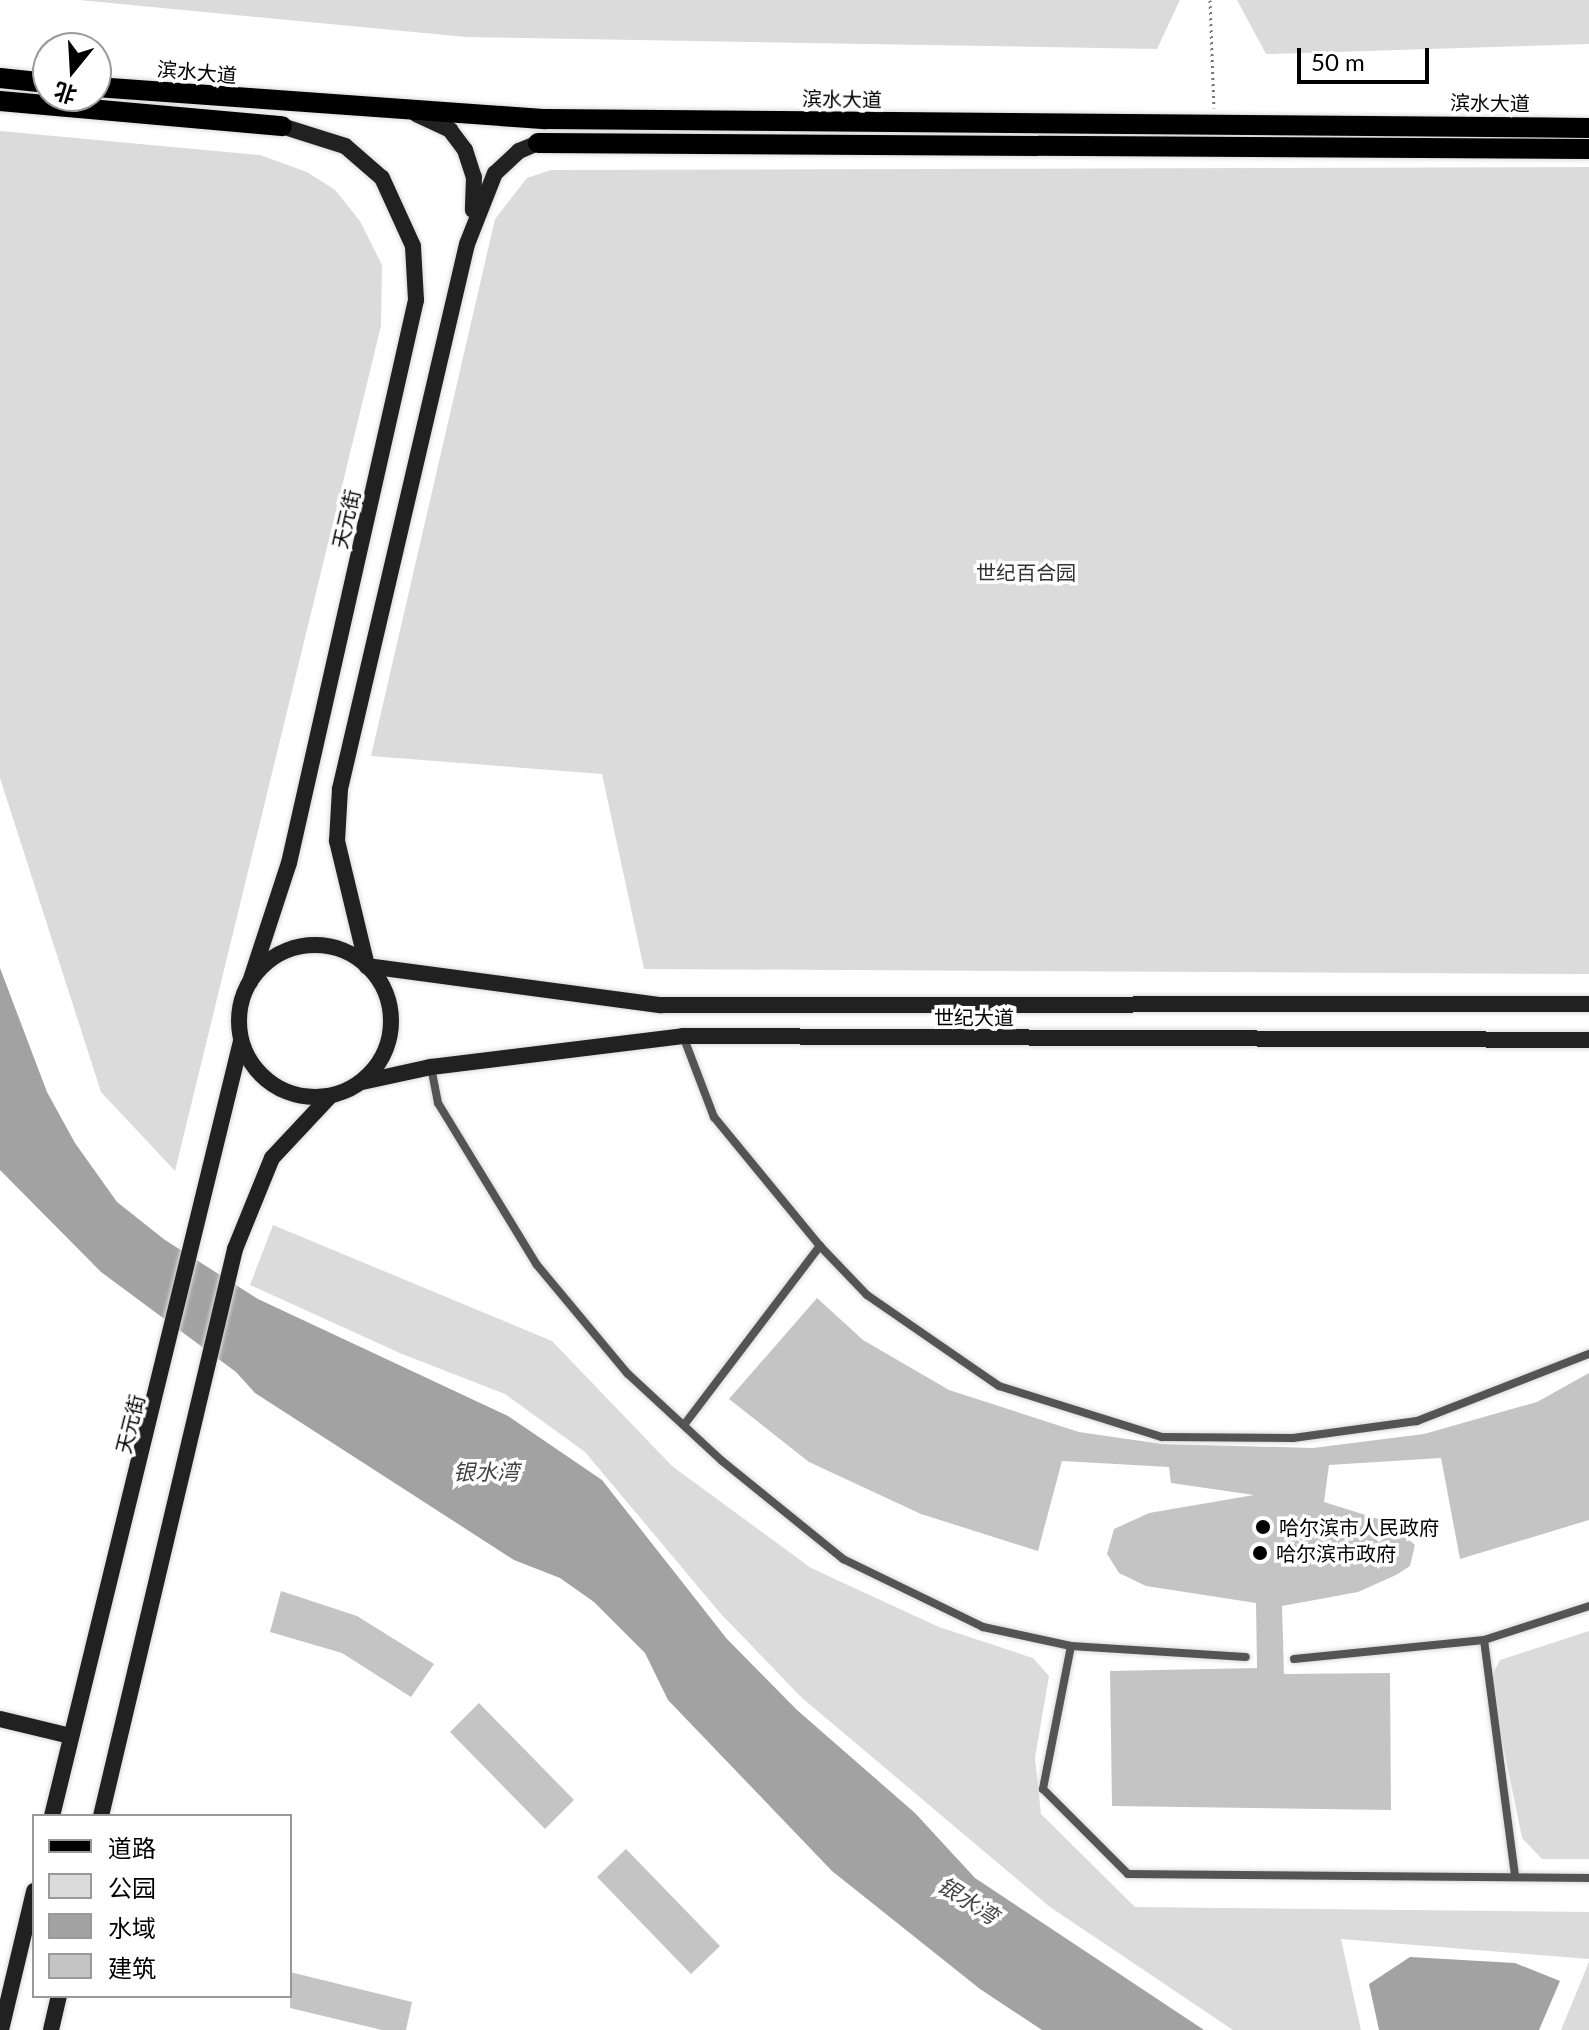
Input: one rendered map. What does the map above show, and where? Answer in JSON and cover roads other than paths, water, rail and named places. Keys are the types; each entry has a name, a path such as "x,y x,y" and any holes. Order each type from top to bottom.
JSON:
{"main road":[{"path":"0,78 32,81"},
{"name":"滨水大道","path":"112,88 546,119 1589,128"},
{"path":"0,101 282,126"},
{"path":"101,1814 235,1249 272,1158 330,1096 362,1082 377,1066 392,1025 389,1003 367,966 337,841 340,789 470,235 475,188 465,150 440,122 402,110"},
{"name":"天元街","path":"250,982 289,863 416,300 413,246 382,178 345,146 282,126"},
{"path":"470,235 495,173 519,151 538,143"},
{"name":"滨水大道","path":"538,143 1589,149"},
{"path":"330,1096 288,1093 267,1081 241,1041 240,1010 250,982 273,958 305,946 327,946 367,966"},
{"name":"世纪大道","path":"367,966 660,1005 1589,1004"},
{"name":"世纪大道","path":"362,1082 431,1067 683,1036 1589,1040"},
{"name":"天元街","path":"52,1814 167,1359 241,1041"},
{"path":"0,1719 71,1736"},
{"path":"1,2030 32,1899"},
{"path":"51,2030 59,1998"}],"lane":[{"path":"683,1036 714,1117 820,1246 867,1295 999,1386 1162,1437 1293,1438 1417,1421 1589,1354"},
{"path":"431,1067 438,1103 537,1265 627,1373 843,1559 983,1627 1071,1646 1246,1657"},
{"path":"684,1425 820,1246"},
{"path":"1294,1659 1484,1640 1589,1606"},
{"path":"1484,1640 1515,1877"},
{"path":"1071,1646 1043,1789 1128,1874 1589,1878"}],"water":[{"name":"银水湾","path":"0,968 47,1092 75,1143 117,1202 165,1240 258,1299 508,1416 602,1480 727,1639 797,1710 915,1813 975,1878 1204,2030 1042,2030 980,1989 832,1871 668,1700 645,1653 594,1602 560,1578 514,1560 255,1393 236,1372 101,1272 0,1170"},
{"path":"1410,1957 1515,1963 1560,1981 1539,2030 1379,2030 1369,1984"}],"place":[{"name":"哈尔滨市人民政府","path":"1263,1527"},
{"name":"哈尔滨市政府","path":"1260,1553"}],"park label":[{"name":"世纪百合园","path":"1026,572"}]}
